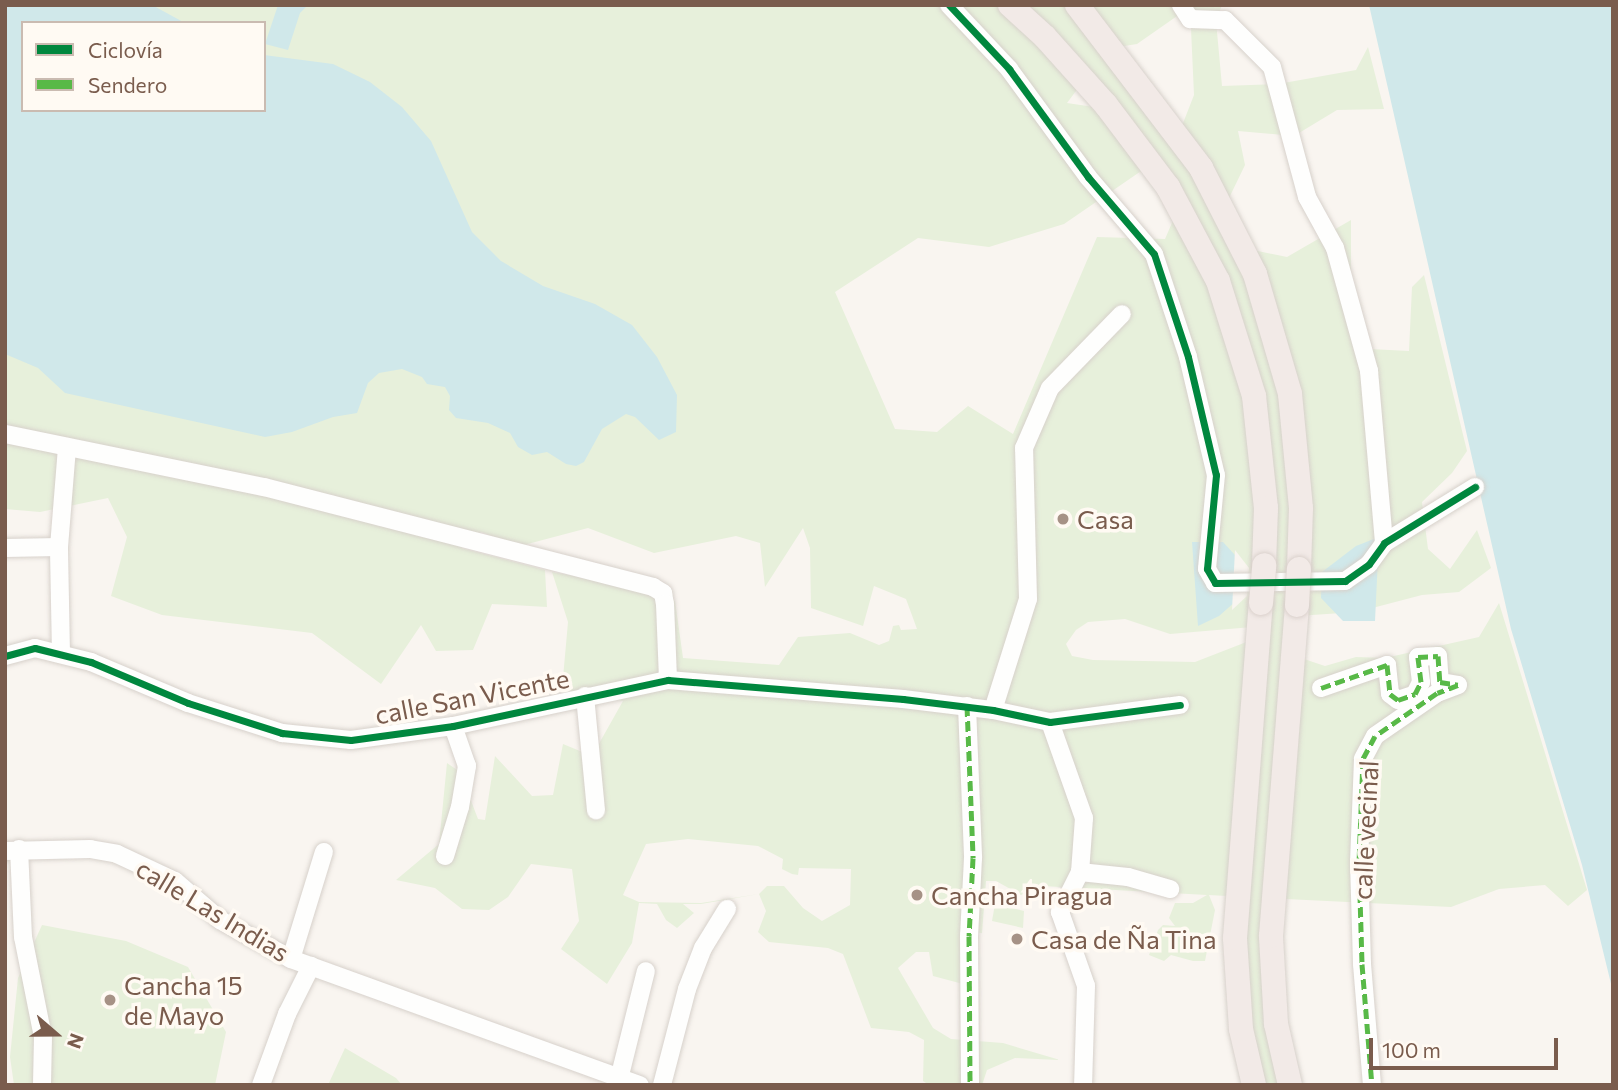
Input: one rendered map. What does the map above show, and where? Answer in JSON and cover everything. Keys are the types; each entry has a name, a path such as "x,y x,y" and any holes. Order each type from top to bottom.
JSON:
{"highway":[{"path":"1010,5 1045,37 1106,105 1168,187 1217,281 1254,396 1266,508 1264,565 1235,938 1241,1029 1254,1085"},
{"path":"1077,5 1201,168 1255,274 1290,394 1301,508 1299,569 1273,880 1271,936 1276,1024 1290,1085"}],"street":[{"path":"949,5 1009,69 1088,177 1154,254 1188,357 1216,475 1207,569 1209,577 1215,583 1345,581 1369,565 1384,543 1475,487"},
{"path":"1181,5 1190,19 1225,20 1272,67 1307,197 1335,248 1369,371 1384,543"},
{"path":"993,710 1028,599 1024,448 1050,388 1122,314"},
{"path":"5,434 264,487 653,587 663,593 665,604 668,680"},
{"path":"61,654 59,547 67,447"},
{"path":"5,548 59,547"},
{"name":"calle San Vicente","path":"5,656 35,648 61,654 91,662 188,703 282,733 351,740 453,726 668,680 967,706 1050,722 1180,705"},
{"name":"calle vecinal","path":"1321,688 1387,665 1390,694 1398,699 1415,694 1421,682 1418,657 1438,656 1440,682 1458,685 1437,693 1375,736 1363,759 1359,862 1362,964 1372,1085"},
{"path":"585,696 596,810"},
{"path":"967,706 973,858 970,1085"},
{"path":"1050,722 1084,818 1080,872 1060,912 1086,986 1083,1085"},
{"path":"445,856 460,807 467,766 453,726"},
{"name":"calle Las Indias","path":"12,850 90,849 117,853 175,881 229,925 291,959 639,1085"},
{"path":"12,850 23,937 43,1037 43,1085"},
{"path":"291,959 324,852"},
{"path":"1080,872 1128,877 1170,889"},
{"path":"662,1085 687,989 703,948 727,909"},
{"path":"261,1085 288,1014 311,966"},
{"path":"618,1079 646,971"}],"green space":[{"path":"5,5 1222,5 1216,21 1222,86 1278,84 1356,70 1368,47 1384,109 1337,110 1294,136 1238,131 1245,165 1230,196 1230,237 1234,246 1287,257 1351,220 1351,299 1370,349 1409,351 1412,287 1424,275 1467,451 1452,473 1422,502 1428,549 1450,569 1477,530 1491,568 1459,592 1422,595 1357,612 1297,616 1289,654 1325,666 1356,657 1385,658 1479,637 1499,603 1587,890 1568,906 1545,885 1499,889 1451,907 1265,898 1282,1085 1260,1085 1250,1038 1244,897 1209,895 1215,910 1205,961 1171,955 1164,961 1149,955 1158,930 1163,925 1175,926 1169,918 1175,903 1193,903 1207,895 1042,886 1021,895 996,881 986,881 982,933 960,932 970,952 978,988 933,976 929,952 916,952 898,968 933,1028 951,1039 1003,1043 1060,1060 1015,1058 987,1070 982,1085 929,1085 923,1081 924,1040 909,1032 871,1028 843,954 828,948 769,942 758,932 766,911 759,894 701,904 683,904 694,913 677,928 666,920 657,904 639,903 632,943 607,984 561,949 579,921 572,869 531,864 508,897 489,910 462,909 435,888 396,880 439,844 447,763 460,772 478,819 485,820 495,756 532,796 553,795 563,744 592,756 623,701 562,689 568,622 552,572 609,582 647,578 675,601 683,658 779,665 798,637 850,633 879,645 889,641 893,626 899,625 901,630 917,629 906,599 874,586 863,626 811,608 810,548 803,528 765,587 760,543 736,536 654,553 588,528 520,546 481,532 461,548 545,570 547,607 492,604 473,650 436,651 421,625 381,684 312,633 162,615 111,596 127,537 108,498 40,512 5,509","holes":["1190,7 1194,95 1178,136 1099,50 1137,44","1085,79 1121,111 1067,103","1147,167 1184,195 1165,239 1097,237 1013,434 968,406 937,432 895,429 835,292 918,238 989,247 1064,224","1125,619 1170,634 1264,626 1249,641 1195,662 1093,660 1072,656 1066,644 1076,630 1088,622","688,839 758,846 783,859 782,869 798,875 799,868 851,869 850,905 822,921 803,908 784,886 767,886 759,894 701,903 639,902 623,895 646,844"]},
{"path":"995,904 1024,911 1023,928 992,921"},
{"path":"42,925 126,941 188,967 226,1032 215,1085 14,1085 10,1057 18,978"},
{"path":"345,1048 396,1078 402,1085 328,1085"}],"water":[{"path":"5,5 152,5 181,21 21,21 21,112 266,112 266,55 333,64 370,82 402,107 431,141 472,232 501,261 543,286 595,304 632,325 657,357 677,395 676,432 659,440 635,417 626,414 602,429 584,462 576,466 566,464 547,452 532,455 518,447 510,433 488,423 456,418 449,410 450,396 445,387 427,384 422,377 402,369 379,373 368,383 357,413 333,417 292,432 265,437 65,393 38,368 5,354"},
{"path":"278,5 308,5 300,13 288,50 266,44"},
{"path":"1369,5 1613,5 1613,992 1582,865 1511,629"},
{"path":"1379,537 1375,621 1343,621 1321,598 1322,572 1356,546"},
{"path":"1192,542 1223,542 1246,567 1244,594 1219,616 1198,626"}],"pier":[{"path":"1235,550 1249,568 1247,596 1232,610"}],"marked path":[{"path":"1321,688 1387,665 1390,694 1398,700 1415,694 1421,682 1418,657 1438,656 1440,682 1458,685 1437,693 1375,736 1363,759 1359,862 1362,964 1372,1085"},
{"path":"967,706 973,858 969,936 970,1085"}],"cycle path":[{"path":"949,5 1009,69 1088,177 1154,254 1188,357 1216,475 1207,569 1215,583 1345,581 1369,564 1384,543 1475,487"},
{"path":"5,656 35,648 91,662 188,703 282,733 351,740 453,726 668,680 903,699 993,710 1050,722 1180,705"}],"place":[{"name":"Casa","path":"1063,519"},
{"name":"Cancha Piragua","path":"917,895"},
{"name":"Casa de Ña Tina","path":"1017,939"},
{"name":"Cancha 15 de Mayo","path":"110,1000"}]}
